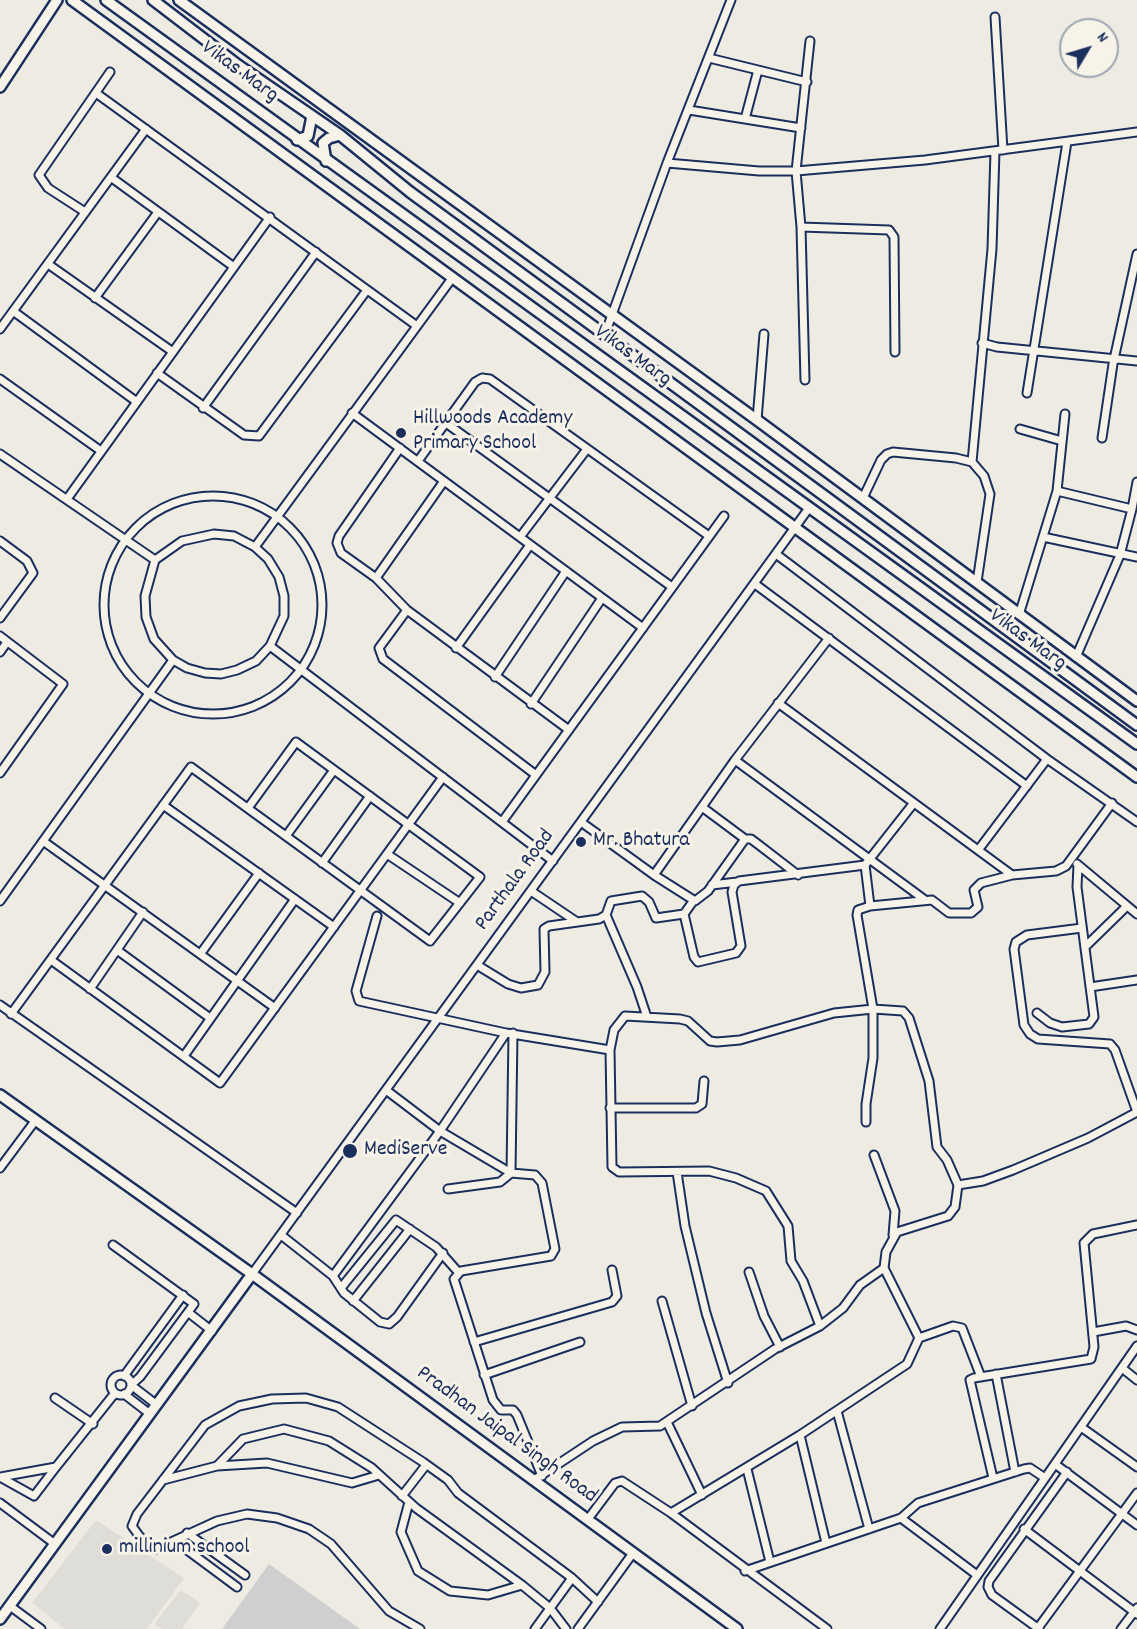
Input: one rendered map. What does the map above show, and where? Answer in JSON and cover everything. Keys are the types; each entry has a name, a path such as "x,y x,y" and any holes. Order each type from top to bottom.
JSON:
{"street":[{"path":"0,87 57,0"},
{"path":"72,0 1137,777"},
{"name":"Vikas Marg","path":"106,0 326,161 1137,744"},
{"name":"Vikas Marg","path":"153,0 238,65 340,135 410,192 1137,725"},
{"path":"179,0 757,420 1137,701"},
{"path":"605,334 667,163 731,0"},
{"path":"995,17 1003,150"},
{"path":"805,380 801,227 796,171 810,41"},
{"path":"709,58 807,82"},
{"path":"745,119 758,70"},
{"path":"86,212 48,188 39,175 110,72"},
{"path":"96,93 270,217 417,326"},
{"path":"689,110 801,128"},
{"path":"297,140 308,136 312,116"},
{"path":"0,329 146,129"},
{"path":"667,163 759,171 796,171 995,151 1137,132"},
{"path":"326,161 323,143 329,138 340,135"},
{"path":"1028,393 1067,142"},
{"path":"972,462 992,249 995,151"},
{"path":"112,178 234,267"},
{"path":"95,298 158,212"},
{"path":"67,499 270,217"},
{"path":"801,227 889,230 894,237 895,352"},
{"path":"203,408 316,252"},
{"path":"1102,438 1114,358 1137,254"},
{"path":"48,264 173,352"},
{"path":"255,547 453,277"},
{"path":"158,373 203,408 244,435 259,436 367,290"},
{"path":"13,311 137,402"},
{"path":"757,420 764,334"},
{"path":"982,343 997,347 1137,361"},
{"path":"418,461 475,382 482,378 490,379 709,536"},
{"path":"0,379 101,451"},
{"path":"352,413 643,628"},
{"path":"1019,615 1057,492 1065,414"},
{"path":"446,423 672,587"},
{"path":"1020,429 1062,441"},
{"path":"400,448 337,543 341,553 376,578 407,610 568,730"},
{"path":"520,537 587,449"},
{"path":"863,498 881,460 893,452 972,462 984,476 990,494 978,582"},
{"path":"0,453 155,560"},
{"path":"376,578 444,481"},
{"path":"1077,657 1120,555 1137,482"},
{"path":"1057,492 1132,509"},
{"path":"212,495 246,500 277,516 302,540 317,571 323,605 318,639 302,670 278,694 244,711 207,715 170,706 149,694 115,655 104,619 105,581 124,538 145,518 178,500 212,495"},
{"name":"Parthala Road","path":"252,1274 809,508"},
{"path":"502,822 724,516"},
{"path":"199,535 234,536 255,547 268,559 279,577 284,596 284,616 270,646 256,661 237,670 221,674 187,668 173,660 154,639 146,617 145,596 155,560 170,548 199,535"},
{"path":"1043,537 1137,557"},
{"path":"0,541 27,561 33,573 0,618"},
{"path":"456,648 530,544"},
{"path":"776,554 1047,759 1137,822"},
{"path":"495,677 566,571"},
{"path":"754,584 1027,786"},
{"path":"531,704 602,598"},
{"path":"407,610 380,648 383,659 536,775"},
{"path":"0,636 63,684 0,773"},
{"path":"654,875 735,760 829,638"},
{"path":"0,652 7,642"},
{"path":"270,646 553,861"},
{"path":"0,901 173,660"},
{"path":"778,703 1012,875"},
{"path":"11,1014 191,767 430,941 480,877 296,742 248,808"},
{"path":"979,849 1047,759"},
{"path":"735,760 873,859 925,900"},
{"path":"286,836 334,770"},
{"path":"51,960 220,1083 443,777"},
{"path":"322,863 370,796"},
{"path":"1037,1013 1050,1023 1062,1027 1089,1023 1094,1017 1077,887 1076,862 1112,803"},
{"path":"712,885 865,865 873,859 913,804"},
{"path":"163,805 334,927"},
{"path":"702,807 745,839 751,839 798,875"},
{"path":"581,822 654,875 694,900"},
{"path":"477,965 508,984 521,988 538,985 546,972 544,929 549,926 599,920 606,915 610,901 642,896 649,902 656,918 684,914 694,900 702,898 745,839"},
{"path":"43,841 275,1008"},
{"path":"387,854 460,903"},
{"path":"866,1122 866,1104 873,1058 873,1008 857,915 862,907 925,900 936,902 949,913 970,914 978,907 974,890 978,885 1012,875 1056,871 1076,862"},
{"path":"1076,862 1137,914"},
{"path":"865,865 870,906"},
{"path":"201,953 259,873"},
{"path":"684,914 694,957 698,962 736,953 741,946 732,892 740,881"},
{"path":"531,891 578,922"},
{"path":"184,1056 295,899"},
{"path":"1085,947 1127,906"},
{"path":"90,988 143,912"},
{"path":"606,915 637,987 647,1017"},
{"path":"377,916 356,997 365,1004 610,1050"},
{"path":"958,1185 1013,1170 1088,1138 1137,1112 1115,1050 1110,1044 1038,1039 1030,1034 1024,1025 1014,949 1016,942 1027,935 1082,928"},
{"path":"117,950 210,1018"},
{"path":"1090,987 1137,980"},
{"path":"0,1005 297,1213"},
{"path":"820,1326 803,1281 791,1261 788,1226 766,1191 723,1174 709,1171 616,1171 611,1159 610,1050 618,1022 625,1016 688,1021 710,1041 717,1042 740,1040 814,1018 873,1008 903,1011 909,1018 932,1093 937,1147 947,1160 958,1185 955,1207 948,1216 901,1230 892,1237"},
{"path":"333,1275 510,1033"},
{"path":"510,1033 511,1173"},
{"path":"610,1108 696,1108 702,1104 704,1081"},
{"path":"386,1090 440,1131 511,1173 535,1175 542,1183 554,1253 546,1258 459,1273 454,1279 495,1406 501,1410 513,1410 517,1415 538,1478 593,1441 622,1427 633,1425 648,1428 667,1422 780,1347 820,1326 843,1308 860,1285 884,1268"},
{"name":"Pradhan Jaipal Singh Road","path":"0,1095 538,1478 588,1520 737,1629"},
{"path":"0,1168 35,1121"},
{"path":"874,1155 894,1211 892,1237 886,1252 884,1268 919,1338"},
{"path":"677,1172 685,1226 706,1312 728,1383"},
{"path":"448,1189 500,1182 511,1173"},
{"path":"341,1288 396,1220 443,1253 459,1273"},
{"path":"993,1479 970,1380 1086,1361 1094,1354 1084,1243 1093,1234 1137,1225"},
{"path":"353,1301 410,1229"},
{"path":"281,1234 333,1275 353,1301 380,1322 393,1323 443,1253"},
{"path":"113,1245 194,1304 140,1377 124,1394"},
{"path":"474,1342 612,1302 617,1296 612,1270"},
{"path":"749,1272 764,1316 780,1347"},
{"path":"0,1619 252,1274"},
{"path":"115,1393 111,1382 115,1377 124,1376 183,1295"},
{"path":"662,1301 692,1406"},
{"path":"189,1313 212,1331"},
{"path":"670,1513 747,1469 907,1364 919,1338 953,1326 962,1328 981,1377"},
{"path":"1093,1332 1120,1327 1137,1330"},
{"path":"484,1374 580,1342"},
{"path":"940,1629 1137,1346"},
{"path":"1122,1368 1137,1380"},
{"path":"996,1374 1015,1472"},
{"path":"124,1376 130,1385 157,1406"},
{"path":"115,1393 124,1394 150,1414"},
{"path":"0,1477 34,1496 93,1424 115,1393"},
{"path":"55,1398 93,1424"},
{"path":"420,1629 389,1611 331,1544 309,1529 277,1518 247,1514 217,1521 156,1549 140,1537 132,1526 137,1514 206,1425 239,1406 272,1399 306,1398 338,1407 448,1480 458,1493 572,1578 598,1602"},
{"path":"837,1411 869,1529"},
{"path":"667,1422 702,1495"},
{"path":"1080,1427 1137,1467"},
{"path":"217,1466 243,1439 284,1429 328,1441 379,1475 409,1502 522,1585 550,1608 566,1629"},
{"path":"800,1435 826,1543"},
{"path":"162,1480 217,1466 267,1463 352,1483 379,1475"},
{"path":"1055,1464 1137,1525"},
{"path":"402,1496 426,1465"},
{"path":"0,1477 56,1467"},
{"path":"745,1571 901,1518 918,1503 1015,1472 1030,1468 1046,1478"},
{"path":"747,1469 770,1562"},
{"path":"1066,1472 989,1581 988,1587 992,1595 1038,1629 1137,1493"},
{"path":"588,1520 619,1481 670,1513 745,1571 827,1629"},
{"path":"409,1502 401,1532 418,1571 450,1591 488,1595 522,1585"},
{"path":"0,1503 55,1544"},
{"path":"901,1518 977,1575"},
{"path":"1024,1529 1136,1611 1121,1629"},
{"path":"187,1533 245,1575"},
{"path":"175,1541 237,1587"},
{"path":"578,1629 633,1553"},
{"path":"535,1629 572,1578"},
{"path":"10,1606 40,1629"}],"shaded area":[{"name":"millinium school","path":"96,1520 184,1578 147,1629 65,1629 32,1603"},
{"path":"269,1564 360,1629 222,1629"},
{"path":"181,1590 200,1603 182,1629 162,1629 154,1624"}],"place":[{"name":"Hillwoods Academy Primary School","path":"401,433"},
{"name":"Mr. Bhatura","path":"581,842"},
{"name":"MediServe","path":"350,1151"},
{"name":"millinium school","path":"107,1549"}]}
